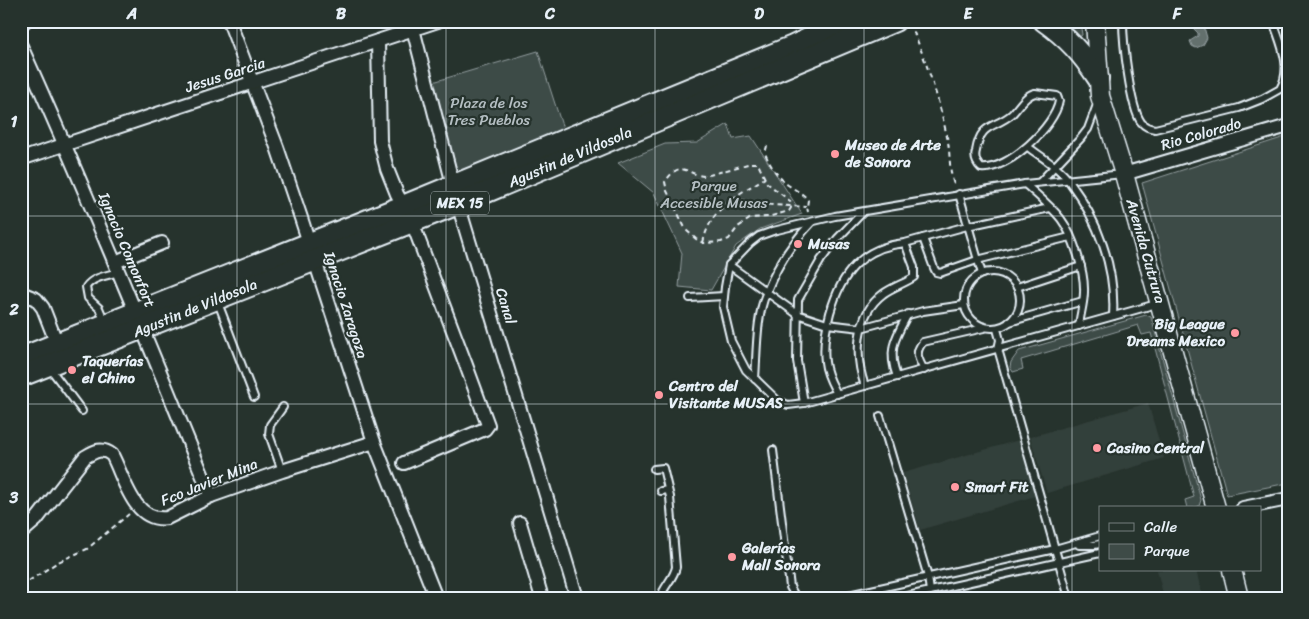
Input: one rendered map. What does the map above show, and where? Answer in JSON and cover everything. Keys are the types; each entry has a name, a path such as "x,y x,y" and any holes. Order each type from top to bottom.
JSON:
{"main road":[{"name":"Agustin de Vildosola","path":"456,195 845,21"},
{"name":"Agustin de Vildosola","path":"21,376 49,366 139,321 895,21"},
{"path":"1044,21 1060,32 1083,55 1099,87"},
{"name":"Agustin de Vildosola","path":"21,358 106,324 139,321 217,300 312,252"}],"street":[{"path":"21,24 25,21"},
{"name":"Ignacio Zaragoza","path":"229,21 302,218 374,442 436,598"},
{"name":"Jesus Garcia","path":"21,159 378,41 412,26 438,21"},
{"name":"Avenida Cutrura","path":"1095,21 1099,87 1214,506"},
{"name":"Canal","path":"412,26 456,195 576,598"},
{"path":"378,41 380,141 386,169 407,214 488,425 484,429 404,463"},
{"name":"Ignacio Comonfort","path":"21,46 117,267 211,496"},
{"name":"Rio Colorado","path":"1124,174 1288,126"},
{"path":"117,267 162,243"},
{"path":"21,293 36,299 43,308 57,344"},
{"name":"Fco Javier Mina","path":"138,506 153,518 167,518 211,496 374,442"},
{"path":"21,533 36,520 86,457 93,452 101,450 107,451 112,455 127,489 138,506"},
{"path":"1253,506 1288,499"},
{"path":"520,523 542,598"},
{"path":"1232,572 1238,598"}],"lane":[{"path":"1123,21 1129,82 1137,112 1142,124 1155,129 1239,108 1262,99 1280,89 1287,69 1272,21"},
{"path":"1040,182 1088,129 1099,87"},
{"path":"1031,94 1056,96 1059,105 1028,147 1013,158 986,169 981,168 975,160 980,136 985,130 1013,113 1031,94"},
{"path":"1028,147 1069,180 1092,218 1112,273 1113,316"},
{"path":"1124,174 1040,182 959,194 835,216 811,223 790,226 759,236 741,251 730,265 723,307 731,341 746,370 772,396 783,404 788,405 804,403 837,394 1160,303"},
{"path":"1025,184 1065,225 1070,237 1080,266 1084,293 1079,326"},
{"path":"959,194 982,274"},
{"path":"837,394 828,377 825,362 827,324 835,295 845,276 857,263 870,253 887,246 1050,208"},
{"path":"804,403 797,362 798,300 821,260 864,211"},
{"path":"755,379 758,328 766,292 798,238 811,223"},
{"path":"923,238 936,272 940,273 977,260 1070,237"},
{"path":"865,386 860,374 859,360 861,328 868,310 877,299 894,286 911,280 914,276 914,266 905,243"},
{"path":"730,265 797,314 827,324 861,328 908,314 964,305"},
{"path":"1017,287 1080,266"},
{"path":"106,324 99,308 88,298 86,286 89,282 117,267"},
{"path":"984,328 973,321 966,312 963,296 972,280 982,274 991,272 1001,273 1017,287 1020,303 1015,315 1009,322"},
{"path":"690,298 724,296"},
{"path":"217,300 254,397"},
{"path":"924,370 917,356 923,342 984,328 997,328 1009,322 1083,300"},
{"path":"896,377 891,357 894,344 908,314"},
{"path":"997,328 1000,340 998,349 1069,598"},
{"path":"49,366 82,411"},
{"path":"282,471 269,434 270,425 283,407"},
{"path":"880,416 928,577 930,591"},
{"path":"773,450 790,586 796,598"},
{"path":"654,469 663,468 668,490 669,522 676,567 675,573 665,586 660,598"},
{"path":"661,491 668,490"},
{"path":"835,598 1055,549 1099,536"},
{"path":"1072,544 1099,544"},
{"path":"898,598 1099,553"}],"path":[{"path":"909,21 934,83 947,137 951,175 959,194"},
{"path":"768,146 765,153 768,162 788,185 808,200 807,206 811,223"},
{"path":"756,163 764,178 767,183 790,201 789,211 746,220 729,239 721,242 703,243 686,230 667,191 665,182 670,174 681,169 706,176 756,163"},
{"path":"703,243 705,231 722,207 764,178"},
{"path":"732,199 807,206"},
{"path":"21,586 58,562 87,549 138,506"}],"shaded area":[{"path":"1197,24 1204,27 1207,38 1203,45 1196,48 1192,46 1190,41 1198,36 1198,33 1193,28"},
{"name":"Casino Central","path":"1148,403 1164,458 1047,493 1030,437"},
{"path":"1019,440 1035,496 920,530 903,473"},
{"path":"1158,572 1196,572 1203,598 1164,598"}],"green space":[{"path":"1060,21 1080,21 1082,35 1079,37"},
{"name":"Plaza de los Tres Pueblos","path":"538,51 564,132 457,172 433,82"},
{"name":"Parque Accesible Musas","path":"728,124 733,139 751,136 802,214 760,229 736,246 711,290 679,287 682,253 654,193 618,163 665,144 697,143"},
{"name":"Big League Dreams Mexico","path":"1288,136 1288,483 1227,495 1142,183"},
{"path":"1146,315 1151,317 1201,500 1199,506 1186,506 1185,500 1194,497 1151,333 1142,335 1138,325 1021,360 1023,369 1013,372 1010,367 1011,362 1019,351"}],"place":[{"name":"Museo de Arte de Sonora","path":"835,154"},
{"name":"Musas","path":"798,244"},
{"name":"Big League Dreams Mexico","path":"1235,333"},
{"name":"Taquerías el Chino","path":"72,370"},
{"name":"Centro del Visitante MUSAS","path":"659,395"},
{"name":"Casino Central","path":"1097,448"},
{"name":"Smart Fit","path":"955,487"},
{"name":"Galerías Mall Sonora","path":"732,557"}]}
